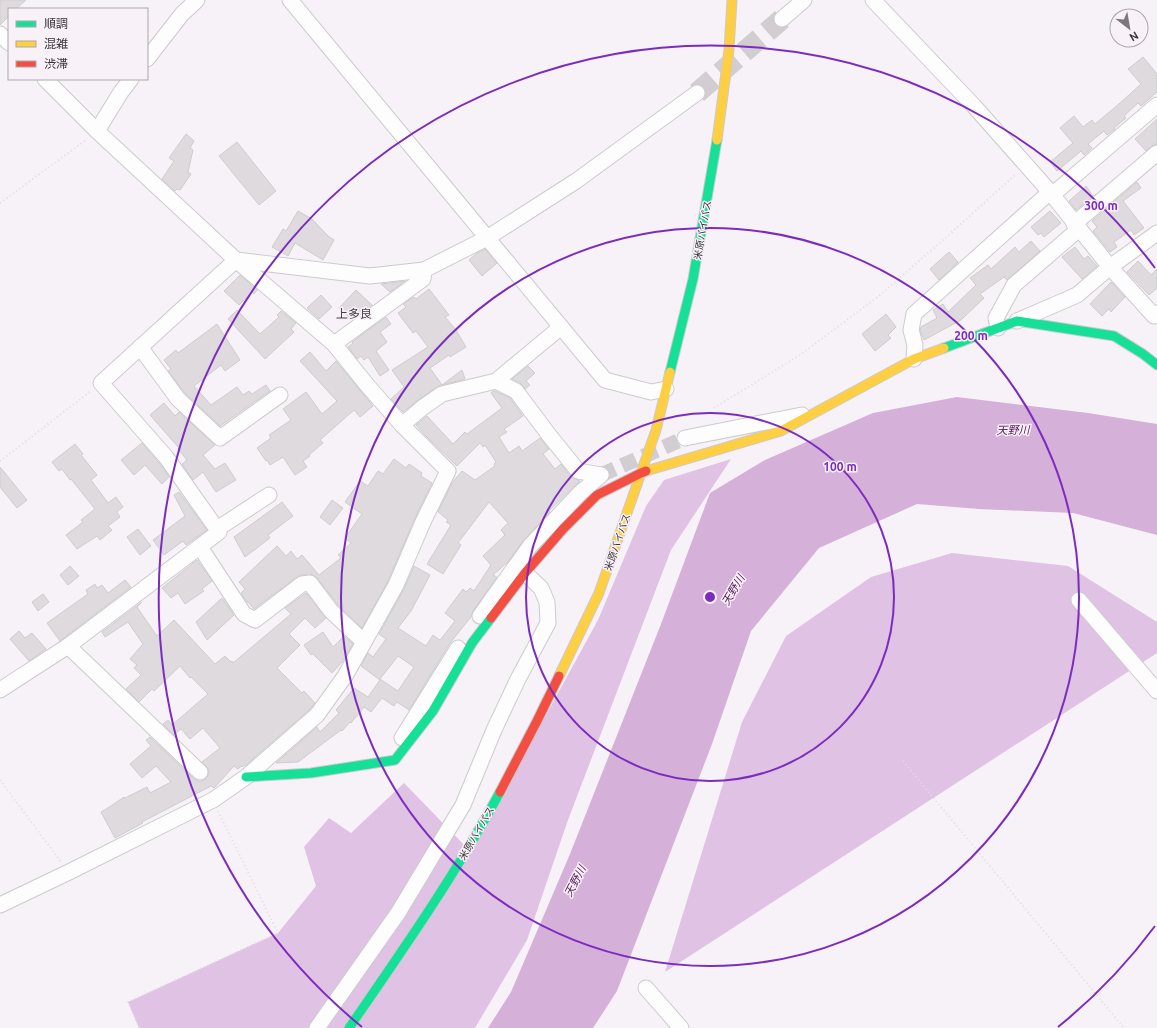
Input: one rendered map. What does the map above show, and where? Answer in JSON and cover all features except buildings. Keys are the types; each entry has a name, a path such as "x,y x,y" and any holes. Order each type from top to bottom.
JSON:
{"main road":[{"name":"米原バイパス","path":"349,1028 453,874 491,808 537,721 599,593 656,430 693,279 714,158 729,50 732,0"},
{"path":"246,777 311,773 395,760 433,711 472,642 525,573 563,530 597,495 641,473 780,431 914,359 975,338 1017,320 1114,336 1143,354 1157,365"}],"street":[{"path":"148,58 182,14 197,0"},
{"path":"290,0 605,380 650,392 666,389"},
{"path":"782,19 804,0"},
{"path":"873,0 974,106 1051,193 1076,227 1110,267 1154,316 1157,314"},
{"path":"0,34 8,42"},
{"path":"0,905 213,800 246,777 317,715 345,676 396,585 423,522 448,472 402,425 334,344 236,260 97,131 45,80"},
{"path":"97,131 130,80"},
{"path":"0,690 68,646 219,532 166,457 102,383 236,260 370,276 424,270 487,238 576,181 697,93"},
{"path":"914,359 915,345 911,330 914,314 1051,193 1157,105"},
{"path":"998,328 996,318 1014,285 1157,153"},
{"path":"1017,320 1077,295 1110,267 1157,233"},
{"path":"334,344 423,279 424,270"},
{"path":"402,425 442,394 496,381 561,327"},
{"path":"140,347 178,399 220,438 280,394"},
{"path":"395,760 396,747 465,636 530,546 580,493 601,475 578,471 516,392 496,381"},
{"path":"685,438 816,412"},
{"path":"217,529 270,495"},
{"path":"200,547 244,614 255,620 302,584 310,583 331,611 364,642"},
{"path":"317,1028 398,913 463,805 494,730 518,679 548,622 547,602 541,588 525,573"},
{"path":"1079,600 1157,691"},
{"path":"68,646 200,772"},
{"path":"646,988 681,1028"}],"path":[{"path":"0,203 97,131"},
{"path":"714,408 800,355 879,296 1026,165"},
{"path":"0,461 102,383"},
{"path":"903,761 1124,1028"},
{"path":"0,780 69,872"},
{"path":"139,1028 128,1002 278,933 213,800"}],"shaded area":[{"path":"731,459 671,550 568,820 527,940 475,1028 139,1028 128,1002 278,933 316,886 304,847 329,818 351,833 404,783 471,852 598,620 646,506 664,480"},
{"path":"952,553 1068,566 1157,622 1157,653 665,972 742,722 786,636 871,577"}],"water":[{"name":"天野川","path":"957,397 1088,413 1157,424 1157,535 1073,513 979,509 917,504 819,548 751,631 712,744 617,991 593,1028 488,1028 511,992 570,854 661,624 710,493 765,460 873,413"}],"tunnel":[{"path":"697,93 782,19"},
{"path":"601,475 685,438"}],"traffic: fast":[{"path":"670,372 693,279 717,140"},
{"path":"944,348 1017,321 1114,336 1143,354 1157,365"},
{"path":"246,777 311,773 395,760 433,711 472,643 491,618"},
{"path":"349,1028 447,882 500,792"}],"traffic: slow":[{"path":"717,140 729,50 732,0"},
{"path":"646,471 781,431 914,359 944,348"},
{"path":"559,676 599,593 656,430 670,372"}],"traffic: jam":[{"path":"491,618 525,573 563,529 597,495 646,471"},
{"path":"500,792 559,676"}],"district":[{"name":"上多良","path":"354,314"}]}
